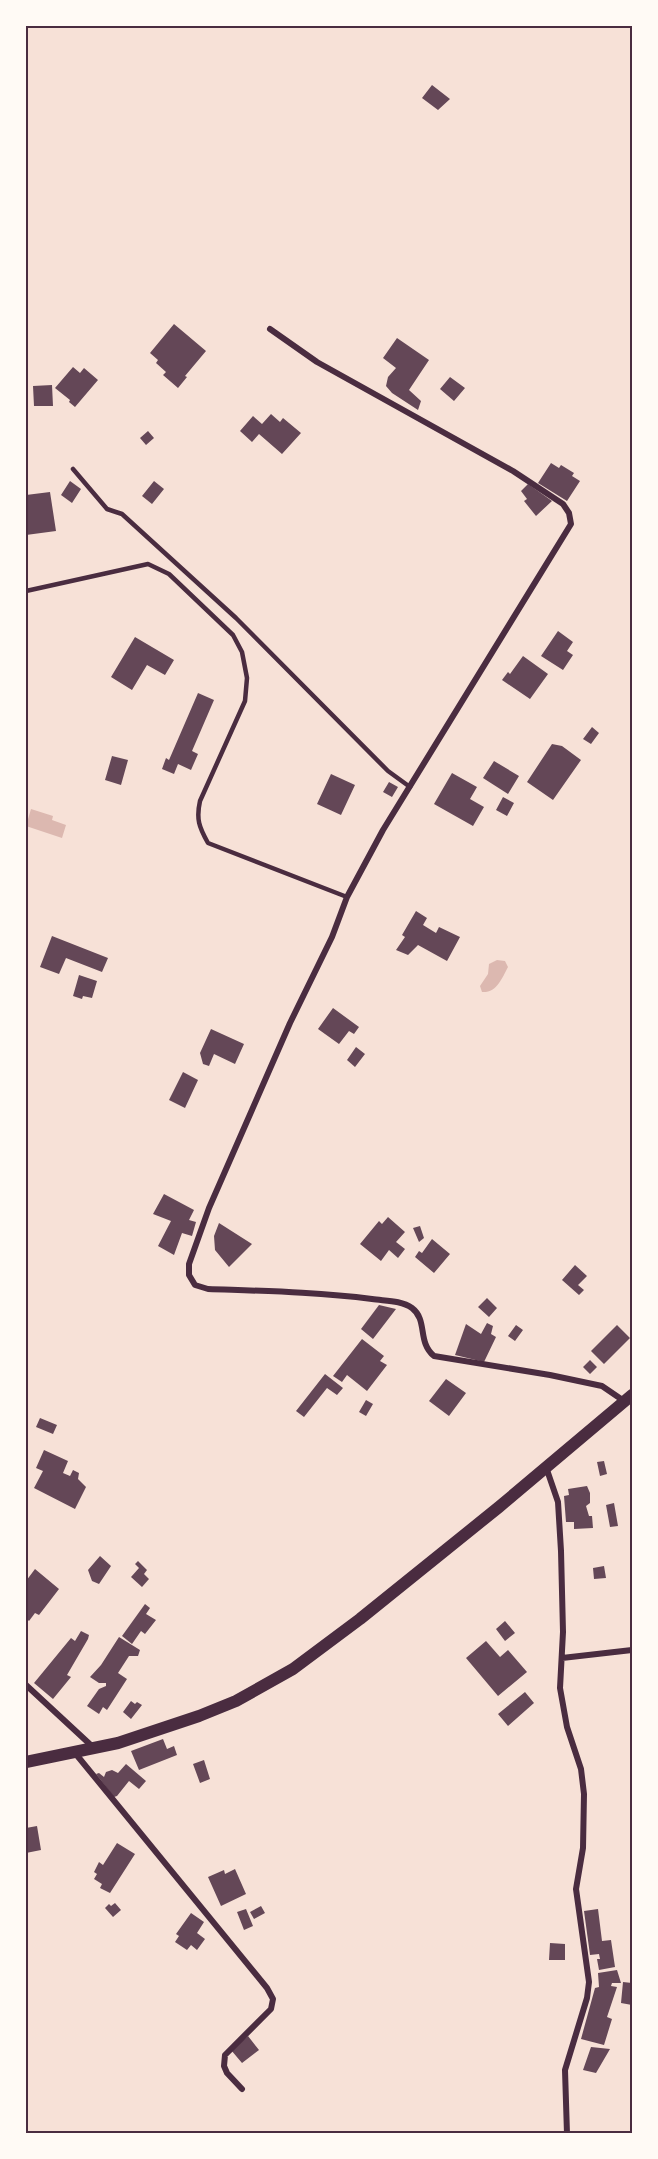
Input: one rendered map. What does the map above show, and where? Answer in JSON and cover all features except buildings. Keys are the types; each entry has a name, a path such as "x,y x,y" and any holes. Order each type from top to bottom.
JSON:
{"main road":[{"path":"26,1762 94,1749 199,1716 236,1701 293,1669 360,1619 628,1398"}],"street":[{"path":"270,328 317,362 513,471 563,504 569,513 571,524 383,830 347,897 332,937 290,1023 209,1208 189,1264 189,1275 195,1285 208,1289 333,1294 403,1303 414,1309 420,1318 424,1342 434,1356 602,1386 628,1398"},
{"path":"546,1467 558,1502 561,1551 560,1688 567,1727 581,1769 584,1794 583,1848 576,1888 589,1982 587,1998 565,2070 567,2133"},
{"path":"562,1658 633,1650"},
{"path":"26,1685 94,1749"},
{"path":"75,1753 267,1988 273,1999 271,2009 225,2055 224,2066 227,2073 242,2089"}],"lane":[{"path":"73,469 107,509 122,514 158,545 236,618 388,771 410,787"},
{"path":"26,591 148,564 169,574 233,635 242,652 247,678 245,701 200,801 197,814 201,830 208,843 347,897"}],"shaded area":[{"path":"31,809 53,816 52,820 66,825 62,838 26,826"},
{"path":"497,960 505,961 508,967 492,990 482,992 480,986 488,974 489,964"}]}
